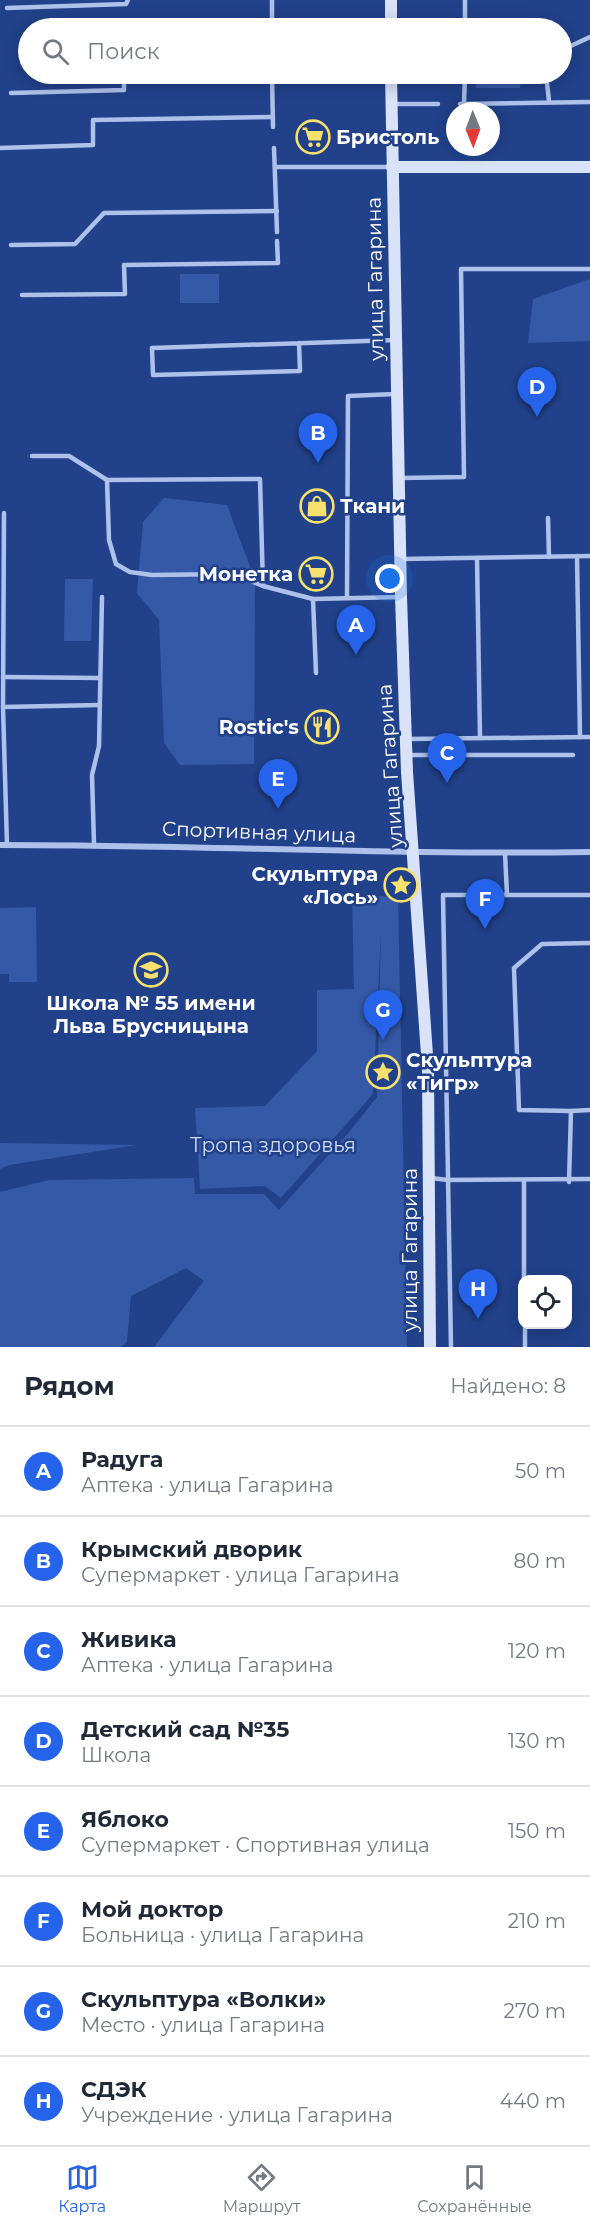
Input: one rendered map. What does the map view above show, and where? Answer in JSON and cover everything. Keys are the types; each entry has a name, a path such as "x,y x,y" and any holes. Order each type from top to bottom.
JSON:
{"street":[{"path":"391,0 391,18"},
{"name":"улица Гагарина","path":"391,84 406,740 428,1069 430,1347"},
{"path":"392,167 590,167"},
{"name":"Спортивная улица","path":"3,845 94,844 415,854 590,852"}],"lane":[{"path":"8,8 126,4 128,0"},
{"path":"272,0 272,18"},
{"path":"465,0 465,18"},
{"path":"572,45 590,37"},
{"path":"11,93 124,90 124,84"},
{"path":"272,84 273,127"},
{"path":"464,84 462,104 590,102"},
{"path":"547,84 549,101"},
{"path":"391,104 438,104"},
{"path":"0,148 93,145 93,120 273,117"},
{"path":"274,148 277,232"},
{"path":"274,167 392,167"},
{"path":"11,245 75,244 104,213 277,211"},
{"path":"22,295 125,294 124,265 278,262 277,241"},
{"path":"399,478 464,477 461,269 590,269"},
{"path":"299,343 300,371 153,375 152,348 299,343 396,340"},
{"path":"347,598 348,396 397,394"},
{"path":"32,456 69,456 107,480 260,479 263,586"},
{"path":"107,480 109,540 116,564 130,572 152,575 233,574 263,586 313,599 401,597"},
{"path":"3,845 4,513"},
{"path":"548,518 549,557"},
{"path":"577,556 580,737"},
{"path":"401,559 590,556"},
{"path":"477,558 480,738"},
{"path":"94,844 92,775 99,746 102,597"},
{"path":"313,599 316,673"},
{"path":"3,677 99,678"},
{"path":"3,707 100,705"},
{"path":"406,740 590,737"},
{"path":"407,755 573,755"},
{"path":"505,853 507,895"},
{"path":"451,1347 443,895 590,895"},
{"path":"590,943 542,944 514,968 519,1110 590,1110"},
{"path":"569,1182 570,1111"},
{"path":"429,1177 448,1180 569,1182 590,1179"},
{"path":"524,1181 524,1275"},
{"path":"525,1329 525,1347"}],"green space":[{"path":"476,84 521,84 520,88 476,88"},
{"path":"180,274 219,274 219,303 180,303"},
{"path":"590,279 590,341 528,343 533,299"},
{"path":"164,498 227,505 255,580 254,764 180,765 164,743 159,620 137,593 143,522"},
{"path":"65,579 93,579 91,641 64,641"},
{"name":"Тропа здоровья","path":"352,895 398,897 407,1347 154,1347 204,1281 186,1268 131,1296 127,1342 121,1347 0,1347 0,1192 49,1180 194,1178 195,1194 264,1194 279,1210 350,1131 377,1097 381,932 373,1094 281,1198 265,1186 200,1189 195,1108 265,1106 317,1051 317,990 354,989"},
{"path":"36,907 37,982 9,982 9,974 0,974 0,908"},
{"path":"0,1143 137,1145 9,1165 0,1169"}],"place":[{"name":"Бристоль","path":"313,137"},
{"name":"Детский сад №35","path":"537,417"},
{"name":"Крымский дворик","path":"318,463"},
{"name":"Ткани","path":"317,506"},
{"name":"Монетка","path":"316,574"},
{"name":"Радуга","path":"356,655"},
{"name":"Rostic's","path":"322,727"},
{"name":"Живика","path":"447,783"},
{"name":"Яблоко","path":"278,809"},
{"name":"Скульптура «Лось»","path":"401,885"},
{"name":"Мой доктор","path":"485,929"},
{"name":"Школа № 55 имени Льва Брусницына","path":"151,970"},
{"name":"Скульптура «Волки»","path":"383,1040"},
{"name":"Скульптура «Тигр»","path":"383,1072"},
{"name":"СДЭК","path":"478,1319"}]}
